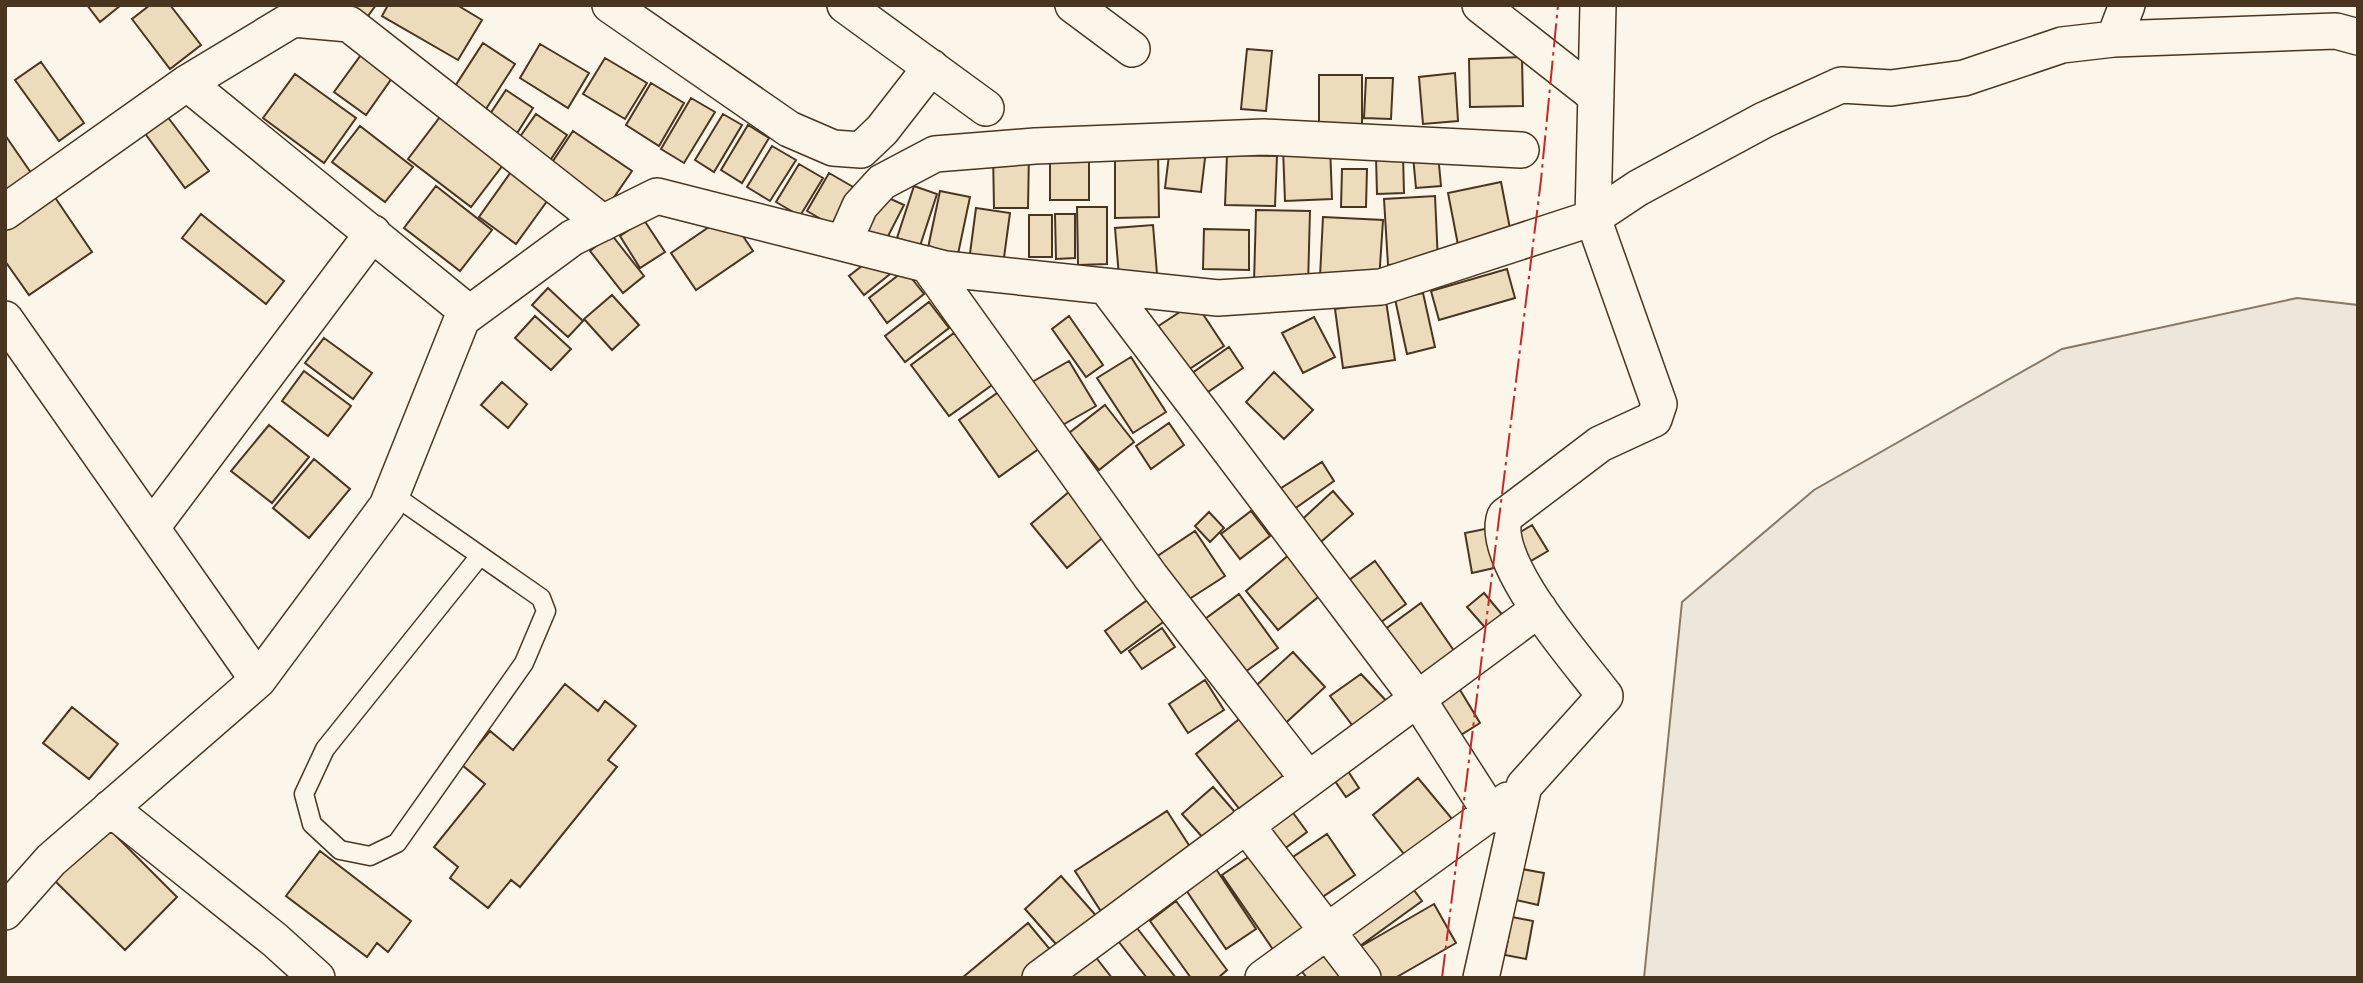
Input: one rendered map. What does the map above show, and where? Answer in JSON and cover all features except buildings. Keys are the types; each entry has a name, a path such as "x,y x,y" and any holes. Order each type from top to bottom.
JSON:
{"street":[{"path":"610,5 789,129 833,148 861,150 882,130 931,67"},
{"path":"845,5 986,108"},
{"path":"1073,5 1132,49"},
{"path":"1480,5 1596,96"},
{"path":"1263,978 1492,815 1524,786 1605,696 1539,609 1508,554 1500,528 1505,516 1600,444 1654,419 1659,404 1593,218 1598,5"},
{"path":"2113,39 2127,5"},
{"path":"5,212 187,83 293,19 349,24 603,223"},
{"path":"5,912 51,860 258,680 387,506 462,319 572,238 657,196 927,264 1107,288 1218,298 1381,287 1593,218 1638,188 1752,126 1841,85 1891,88 1964,78 2062,45 2113,39 2336,32 2358,37"},
{"path":"187,83 469,313"},
{"path":"844,242 860,206 882,182 935,154 1035,146 1264,136 1521,150"},
{"path":"152,527 373,233"},
{"path":"927,264 1151,577 1308,779"},
{"path":"1107,288 1417,698 1492,815"},
{"path":"5,319 258,680"},
{"path":"1040,978 1539,609"},
{"path":"1481,978 1524,786"},
{"path":"110,808 275,940 317,978"},
{"path":"1246,825 1363,978"}],"lane":[{"path":"392,494 541,598 546,611 524,663 397,843 370,856 340,850 312,824 304,794 325,749 479,557"}],"shaded area":[{"path":"2297,298 2358,305 2358,978 1644,978 1682,602 1814,490 2062,349"}],"power":[{"path":"1442,978 1541,180 1558,5"}]}
